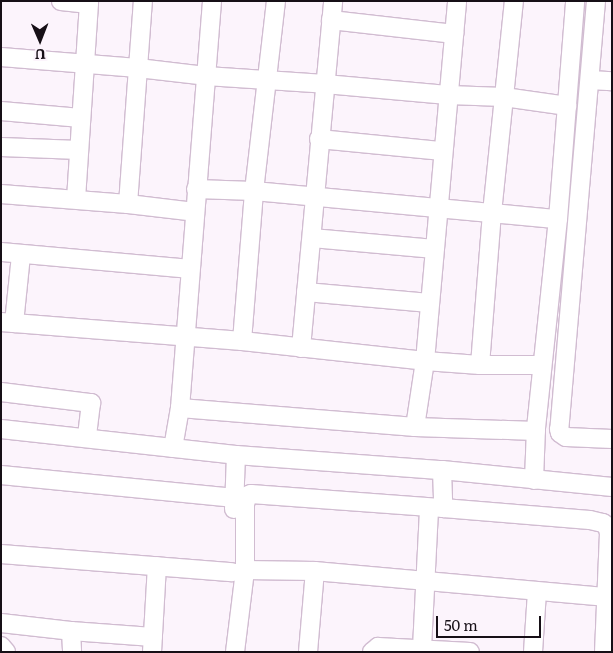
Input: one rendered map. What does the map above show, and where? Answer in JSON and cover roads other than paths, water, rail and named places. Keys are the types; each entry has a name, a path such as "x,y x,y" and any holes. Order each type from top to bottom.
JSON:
{"street":[{"path":"61,1 89,2 76,199"},
{"path":"128,204 143,1"},
{"path":"173,448 180,408 212,1"},
{"path":"242,341 254,191 276,1"},
{"path":"301,348 333,1"},
{"path":"415,428 425,361 442,152 457,1"},
{"path":"480,365 492,213 514,1"},
{"path":"534,480 536,431 558,219 575,1"},
{"path":"596,1 559,429 560,433 566,437 612,439"},
{"path":"331,20 454,34"},
{"path":"1,57 138,68 206,76 448,95 504,97 566,106"},
{"path":"590,80 612,81"},
{"path":"1,111 81,118"},
{"path":"320,140 442,152"},
{"path":"1,147 79,150"},
{"path":"196,189 254,191 558,219"},
{"path":"1,194 76,199 195,212"},
{"path":"312,238 434,249"},
{"path":"1,252 190,269"},
{"path":"21,255 8,323 242,341 425,361 480,365 542,365"},
{"path":"306,292 430,303"},
{"path":"1,392 91,403 87,438"},
{"path":"180,408 415,428 536,431"},
{"path":"1,429 236,454 442,470 612,487"},
{"path":"235,652 238,571 235,498 236,454"},
{"path":"422,648 424,580 442,470"},
{"path":"1,475 235,498"},
{"path":"224,652 238,571 245,504 248,495 590,520 602,523 607,526 609,533 604,652"},
{"path":"1,554 238,571 315,571 607,596"},
{"path":"1,623 71,631 152,644 157,566"},
{"path":"308,652 315,571"},
{"path":"533,652 537,591"},
{"path":"71,631 72,652"},
{"path":"1,646 6,652"},
{"path":"372,652 378,648 422,648 470,652"}]}
